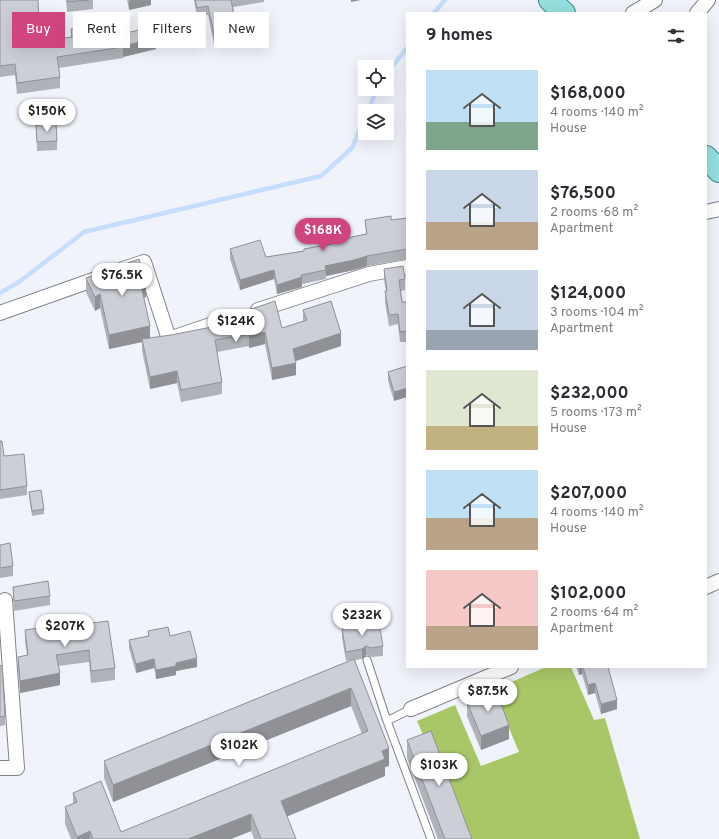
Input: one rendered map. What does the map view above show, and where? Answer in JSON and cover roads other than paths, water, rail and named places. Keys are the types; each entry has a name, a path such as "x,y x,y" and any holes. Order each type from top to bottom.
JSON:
{"main road":[{"path":"550,0 563,12"},
{"path":"707,158 719,171"}],"street":[{"path":"635,12 655,0"},
{"path":"698,12 708,0"},
{"path":"707,212 719,209"},
{"path":"0,313 144,262 169,339 370,274 406,267"},
{"path":"707,587 719,581"},
{"path":"0,768 17,768 5,600"},
{"path":"411,709 509,668"}],"lane":[{"path":"367,660 387,721 431,839"},
{"path":"387,721 411,709"}],"waterway":[{"path":"435,12 445,0"},
{"path":"394,64 406,49"},
{"path":"371,104 374,96"},
{"path":"0,293 19,282 84,232 321,176 352,148 358,134"}]}
